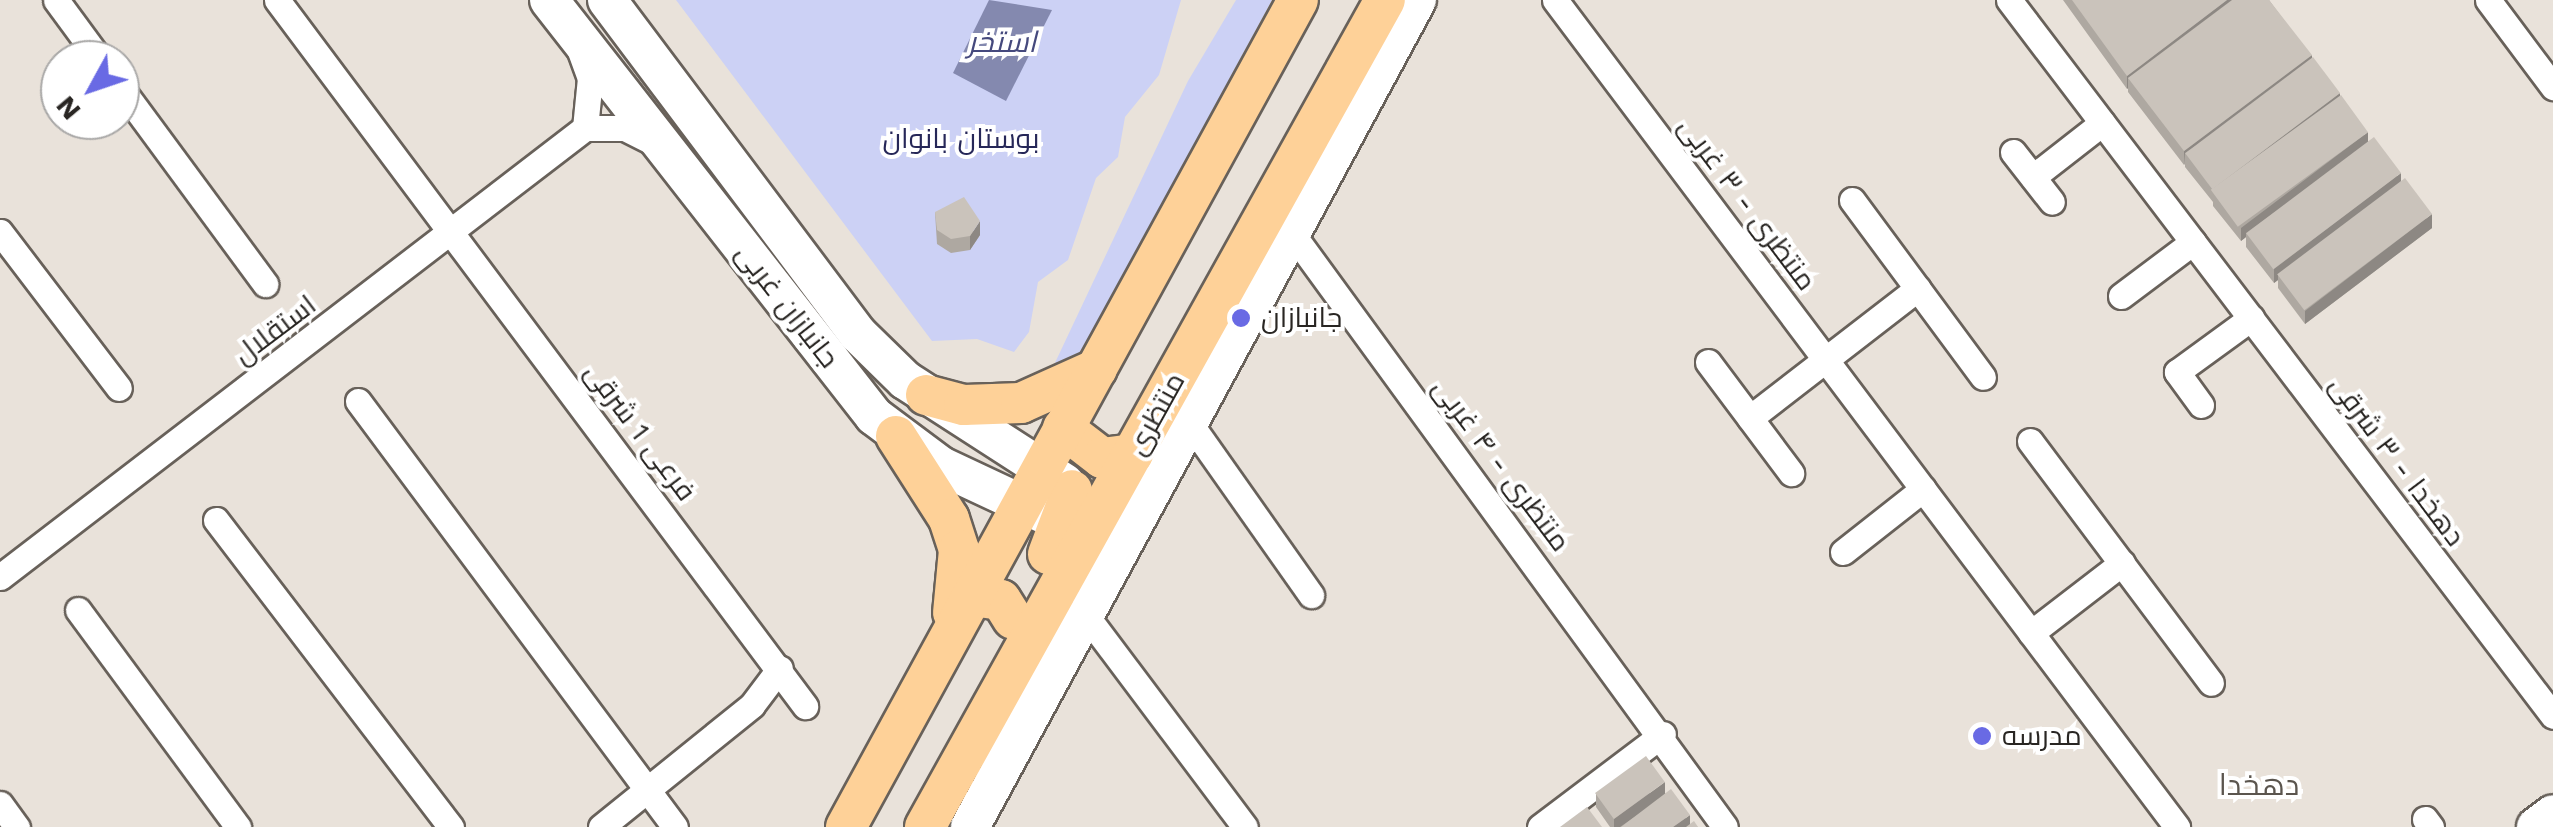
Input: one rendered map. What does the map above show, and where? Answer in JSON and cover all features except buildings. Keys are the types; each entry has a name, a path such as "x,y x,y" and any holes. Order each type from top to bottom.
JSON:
{"main road":[{"name":"جانبازان غربی","path":"607,0 858,334 916,388 1074,504"},
{"name":"منتظری","path":"1074,504 1063,428 1298,0"},
{"name":"منتظری","path":"925,827 1074,504 1133,454 1386,0"},
{"name":"منتظری","path":"970,827 1417,0"},
{"name":"جانبازان غربی","path":"559,13 663,149 896,436 941,466 1020,504"},
{"path":"916,388 964,406 1021,403 1097,368"},
{"path":"916,388 959,444 954,464 941,466"},
{"path":"1063,428 1102,458 1133,454"},
{"path":"896,436 959,550 948,639"},
{"name":"منتظری","path":"846,827 1020,504 1074,504"},
{"path":"946,785 960,716 1074,504"},
{"path":"972,596 1000,600 1012,619"},
{"path":"2536,827 2553,814"}],"street":[{"path":"56,0 85,40"},
{"name":"فرعی 1 شرقی","path":"277,0 805,706"},
{"name":"منتظری - ۳ غربی","path":"1555,0 2177,827"},
{"name":"دهخدا - ۳ شرقی","path":"2009,0 2553,716"},
{"path":"2488,0 2553,86"},
{"path":"559,13 590,78 585,128 625,128 663,149"},
{"path":"140,114 265,284"},
{"path":"2033,177 2102,123"},
{"name":"استقلال","path":"0,576 585,128"},
{"path":"2013,152 2052,202"},
{"path":"1852,200 1983,376"},
{"path":"0,232 119,388"},
{"name":"منتظری - ۴ غربی","path":"1291,232 1663,734 1725,827"},
{"path":"2121,296 2193,242"},
{"path":"1750,418 1918,288"},
{"path":"2201,406 2177,372 2251,318"},
{"path":"1708,362 1791,473"},
{"path":"358,401 675,827"},
{"path":"1189,422 1310,595"},
{"path":"2030,441 2212,683"},
{"path":"1843,552 1923,489"},
{"path":"216,520 451,827"},
{"path":"2031,633 2122,564"},
{"path":"78,610 238,827"},
{"path":"1085,614 1245,827"},
{"path":"601,827 752,705 780,668"},
{"path":"1540,827 1663,734"},
{"path":"0,804 17,827"}],"green space":[{"name":"بوستان بانوان","path":"676,0 1181,0 1159,75 1125,117 1118,157 1096,178 1068,260 1038,282 1029,332 1014,352 977,339 932,341"},
{"path":"1236,0 1272,0 1081,354 1053,367 1188,81"}],"water":[{"name":"استخر","path":"989,0 1052,10 1006,101 953,73"}],"place":[{"name":"جانبازان","path":"1241,318"},
{"name":"مدرسه","path":"1982,736"}],"district":[{"name":"دهخدا","path":"2259,785"}]}
